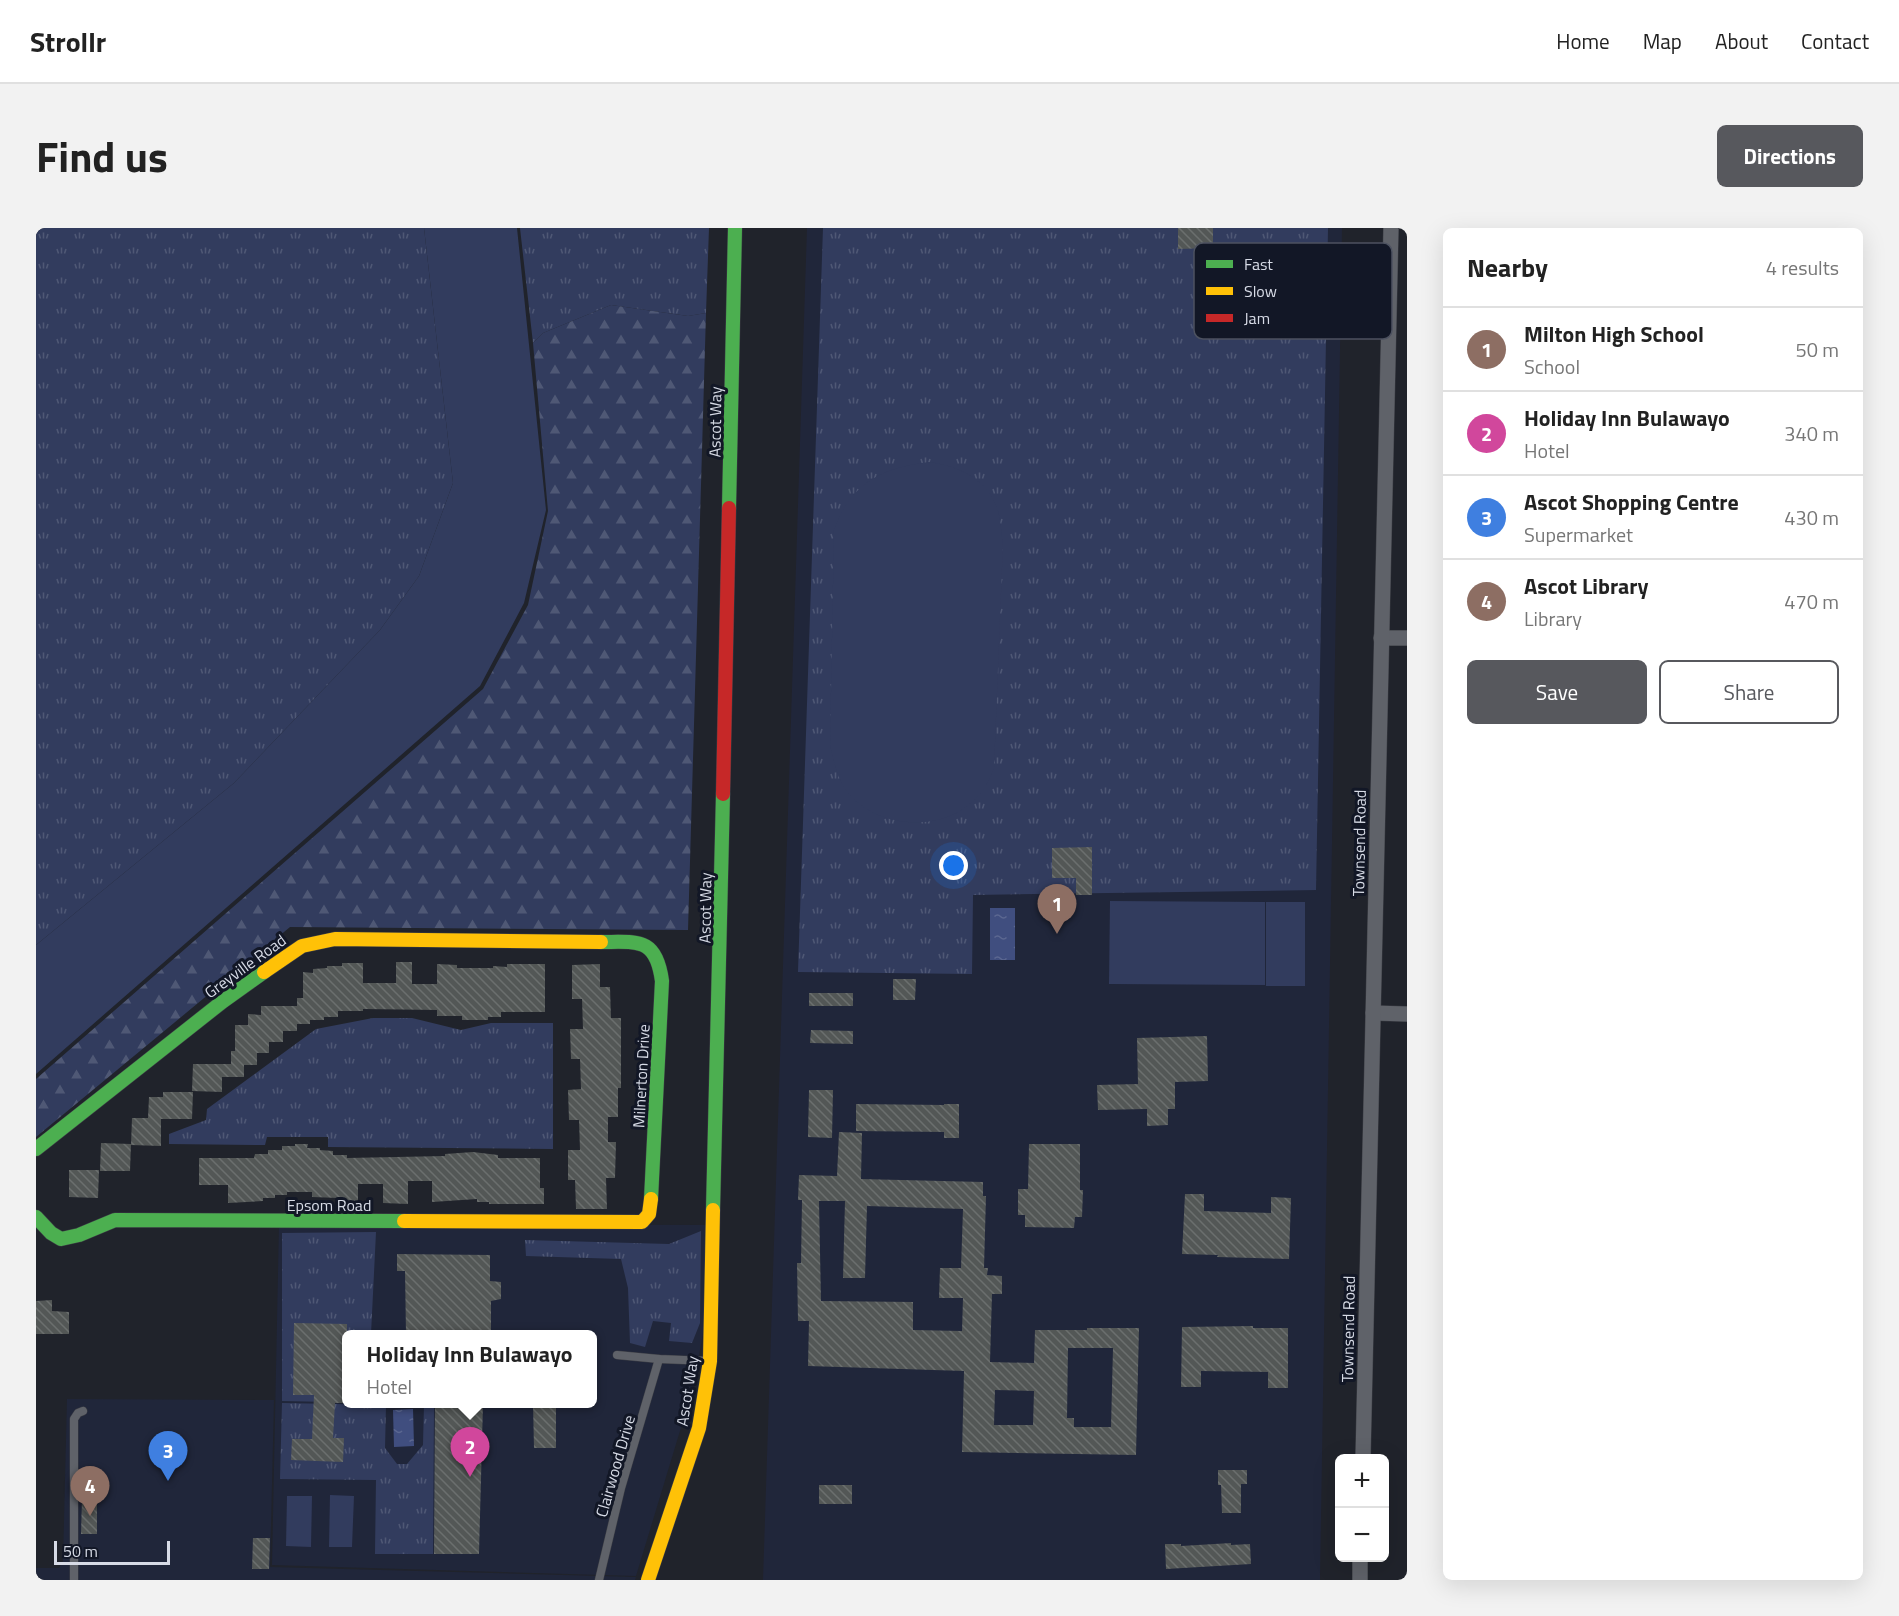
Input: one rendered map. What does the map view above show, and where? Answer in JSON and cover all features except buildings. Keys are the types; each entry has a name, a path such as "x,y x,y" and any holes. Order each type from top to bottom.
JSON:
{"street":[{"name":"Ascot Way","path":"648,1580 699,1428 710,1361 735,228"},
{"name":"Townsend Road","path":"1391,228 1391,243"},
{"name":"Townsend Road","path":"1363,1454 1389,339"},
{"path":"1382,638 1407,638"},
{"name":"Greyville Road","path":"36,1149 222,1002 302,946 335,939 629,942"},
{"name":"Milnerton Drive","path":"629,942 649,946 656,954 662,981 651,1202 649,1214 642,1222 634,1223"},
{"path":"1373,1013 1407,1014"},
{"name":"Epsom Road","path":"36,1217 52,1234 62,1239 71,1238 115,1221 634,1223"},
{"path":"1360,1562 1360,1580"}],"lane":[{"path":"617,1356 710,1361"},
{"name":"Clairwood Drive","path":"598,1580 621,1488 659,1359"},
{"path":"74,1580 74,1419 78,1413 83,1411"}],"shaded area":[{"path":"807,228 1342,228 1342,243 1194,243 1194,339 1340,339 1320,1580 763,1580"},
{"path":"279,1224 708,1225 704,1328 693,1388 636,1576 272,1565"},
{"path":"67,1399 274,1400 270,1567 636,1577 635,1580 36,1580 36,1568 59,1568 63,1561"}],"green space":[{"path":"36,228 424,228 453,483 419,576 380,630 234,783 36,945"},
{"path":"424,228 517,228 546,510 524,603 480,686 36,1074 36,945 234,783 380,630 419,576 453,483"},
{"path":"520,228 709,228 706,313 688,316 611,305 543,333 533,343"},
{"path":"823,228 1328,228 1328,243 1194,243 1194,339 1326,339 1316,890 973,895 972,974 798,972"},
{"path":"611,305 688,316 706,313 688,930 290,927 36,1137 36,1079 483,689 528,605 548,511 533,343 543,333"},
{"path":"929,462 951,467 980,482 993,500 999,515 1003,543 994,768 983,790 964,808 948,817 911,822 874,813 859,803 846,790 834,763 830,746 834,530 849,500 870,481 896,469"},
{"path":"1110,901 1265,902 1265,985 1109,984"},
{"path":"1266,902 1305,902 1305,986 1266,986"},
{"path":"373,1018 412,1018 461,1030 491,1023 553,1023 553,1149 328,1147 328,1137 267,1137 265,1145 169,1144 169,1134 206,1120 207,1109 316,1029"},
{"path":"701,1231 700,1323 692,1343 669,1341 671,1323 653,1321 645,1347 630,1343 628,1288 621,1259 526,1256 525,1240 669,1244"},
{"path":"376,1232 371,1330 342,1330 342,1357 332,1402 282,1401 282,1233"},
{"path":"282,1403 342,1404 342,1408 386,1408 385,1448 397,1464 407,1464 423,1445 424,1408 434,1408 433,1554 375,1554 376,1480 280,1479"},
{"path":"330,1495 354,1496 352,1547 329,1547"},
{"path":"287,1496 312,1496 311,1547 286,1546"}],"water":[{"path":"990,908 1015,908 1015,960 990,960"},
{"path":"413,1409 414,1446 394,1447 393,1410"}],"traffic: fast":[{"path":"729,508 735,228"},
{"path":"713,1210 723,794"},
{"path":"601,942 635,943 650,949 655,956 662,981 651,1199"},
{"path":"36,1149 222,1002 264,972"},
{"path":"36,1217 51,1233 61,1239 79,1235 115,1220 404,1221"}],"traffic: slow":[{"path":"264,972 302,946 335,939 601,942"},
{"path":"404,1221 642,1222 649,1214 651,1199"},
{"path":"648,1580 699,1428 710,1361 713,1210"}],"traffic: jam":[{"path":"723,794 729,508"}],"place":[{"name":"Milton High School","path":"1057,934"},
{"name":"Holiday Inn Bulawayo","path":"470,1477"},
{"name":"Ascot Shopping Centre","path":"168,1481"},
{"name":"Ascot Library","path":"90,1516"}]}
